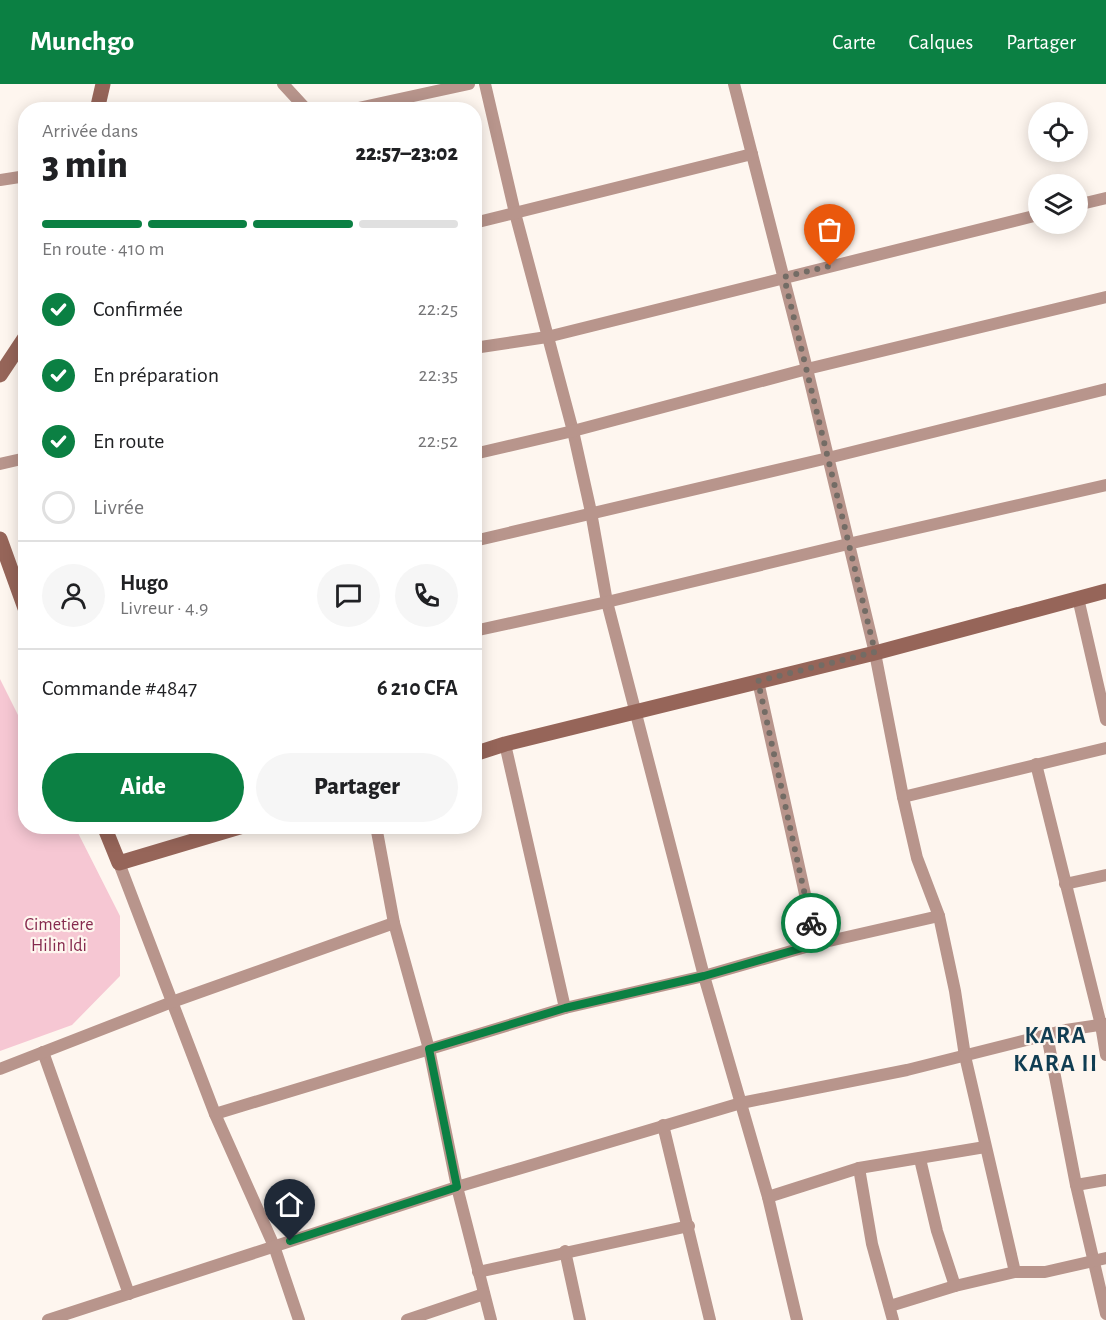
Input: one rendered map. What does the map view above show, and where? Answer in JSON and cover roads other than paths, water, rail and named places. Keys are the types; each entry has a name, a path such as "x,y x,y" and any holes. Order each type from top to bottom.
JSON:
{"street":[{"path":"99,102 104,84"},
{"path":"283,84 300,102"},
{"path":"386,102 469,84"},
{"path":"485,84 515,213 573,431 591,512 607,602 704,976 768,1197 797,1320"},
{"path":"734,84 807,369 875,652 917,858 939,916 955,991 965,1056 1016,1272"},
{"path":"482,221 752,154"},
{"path":"0,180 18,177"},
{"path":"1088,202 1106,198"},
{"path":"482,347 547,337 1028,217"},
{"path":"482,452 573,431 807,369 1106,297"},
{"path":"0,375 18,348"},
{"path":"482,539 828,458 1106,389"},
{"path":"0,464 18,460"},
{"path":"482,629 1106,485"},
{"path":"0,539 18,589"},
{"path":"482,751 1106,591"},
{"path":"1078,598 1106,720"},
{"path":"758,681 816,944"},
{"path":"505,744 565,1008"},
{"path":"903,797 1106,748"},
{"path":"1036,764 1065,884 1103,1024 1106,1055"},
{"path":"107,834 215,1114 274,1246 299,1320"},
{"path":"119,863 216,834"},
{"path":"377,834 394,923 429,1049 457,1187 491,1320"},
{"path":"1065,884 1106,875"},
{"path":"215,1114 565,1008 704,976 816,944 939,916"},
{"path":"0,1069 172,1002 394,923"},
{"path":"48,1320 457,1187 741,1103 907,1070 1066,1030 1103,1024"},
{"path":"1047,1035 1092,1261 1106,1314"},
{"path":"43,1052 129,1294"},
{"path":"663,1125 710,1320"},
{"path":"768,1197 859,1168 985,1147"},
{"path":"920,1159 937,1231 955,1286"},
{"path":"859,1168 872,1244 893,1320"},
{"path":"1076,1185 1106,1180"},
{"path":"478,1272 565,1251 689,1227"},
{"path":"565,1251 580,1320"},
{"path":"890,1306 955,1286 1016,1272 1045,1272 1106,1258"},
{"path":"407,1320 484,1294"}],"district":[{"name":"KARA KARA II","path":"1056,1050"}],"park label":[{"name":"Cimetiere Hilin Idi","path":"59,935"}]}
